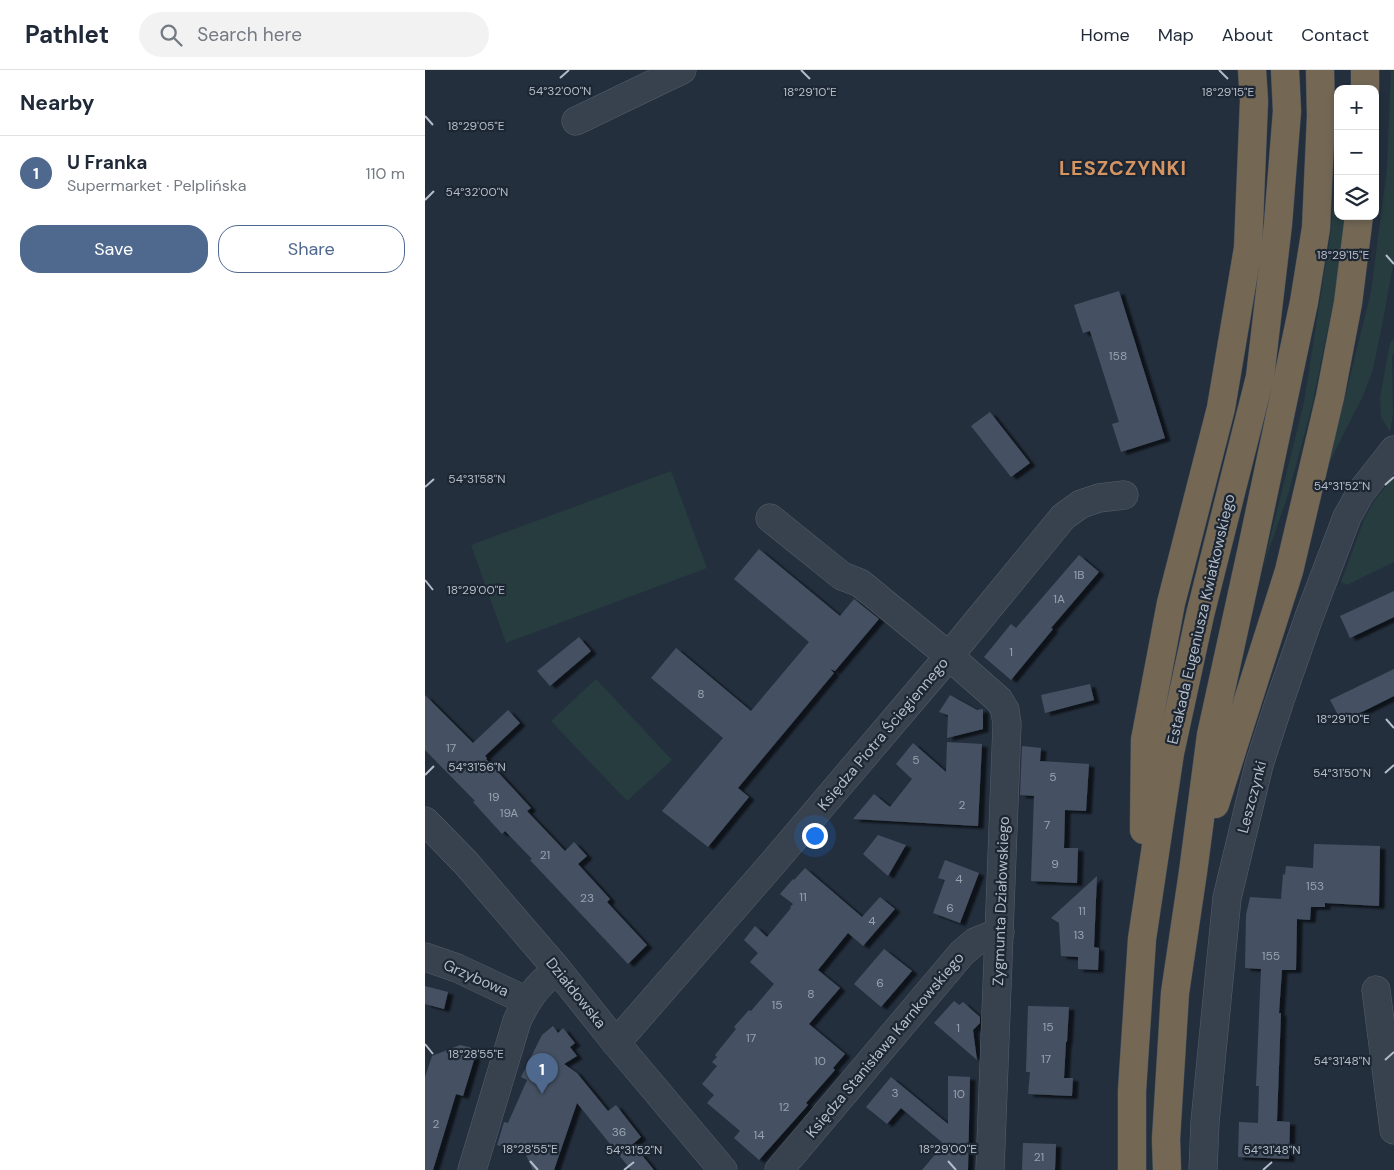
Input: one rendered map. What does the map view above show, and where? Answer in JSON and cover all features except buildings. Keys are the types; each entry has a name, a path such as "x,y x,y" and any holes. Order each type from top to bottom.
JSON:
{"highway":[{"path":"1142,939 1145,740 1171,602 1221,408 1248,248 1254,101 1252,70"},
{"name":"Estakada Eugeniusza Kwiatkowskiego","path":"1132,1170 1132,1091 1142,939 1170,753 1200,615 1260,377 1278,224 1287,111 1285,70"},
{"path":"1167,1170 1166,1140 1175,993 1211,735 1298,330 1316,228 1321,116 1320,70"},
{"path":"1365,70 1365,85"},
{"path":"1193,872 1289,571 1330,397 1348,304 1358,220"}],"street":[{"path":"576,121 682,70"},
{"name":"Leszczynki","path":"1203,1170 1205,1122 1227,898 1259,766 1309,617 1347,518 1361,492 1394,450"},
{"name":"Księdza Piotra Ściegiennego","path":"616,1043 949,656 1063,517 1081,504 1099,498 1124,495"},
{"name":"Zygmunta Działowskiego","path":"770,518 842,576 860,583 949,656 999,700 1005,710 1007,724 990,1170"},
{"name":"Działdowska","path":"425,821 466,862 723,1170"},
{"name":"Księdza Stanisława Karnkowskiego","path":"779,1170 962,953 975,942 1000,932"},
{"name":"Grzybowa","path":"425,956 457,968 527,1002"},
{"path":"472,1170 517,1021 527,1002 540,984 557,969"},
{"path":"1376,990 1394,1130"}],"green space":[{"path":"1391,70 1394,70 1394,259 1373,369 1363,396 1328,465 1371,292 1387,168"},
{"path":"1334,187 1334,220 1345,220 1336,289 1312,406 1288,495 1263,567 1304,402 1331,230"},
{"path":"1394,338 1392,357 1393,414 1390,432 1381,417 1380,397 1390,343"},
{"path":"671,471 707,568 506,643 471,545"},
{"path":"1394,477 1394,562 1347,585 1341,582 1365,517 1377,497"},
{"path":"596,679 672,760 627,801 551,721"}],"place":[{"name":"U Franka","path":"542,1094"}],"district":[{"name":"LESZCZYNKI","path":"1123,168"}]}
